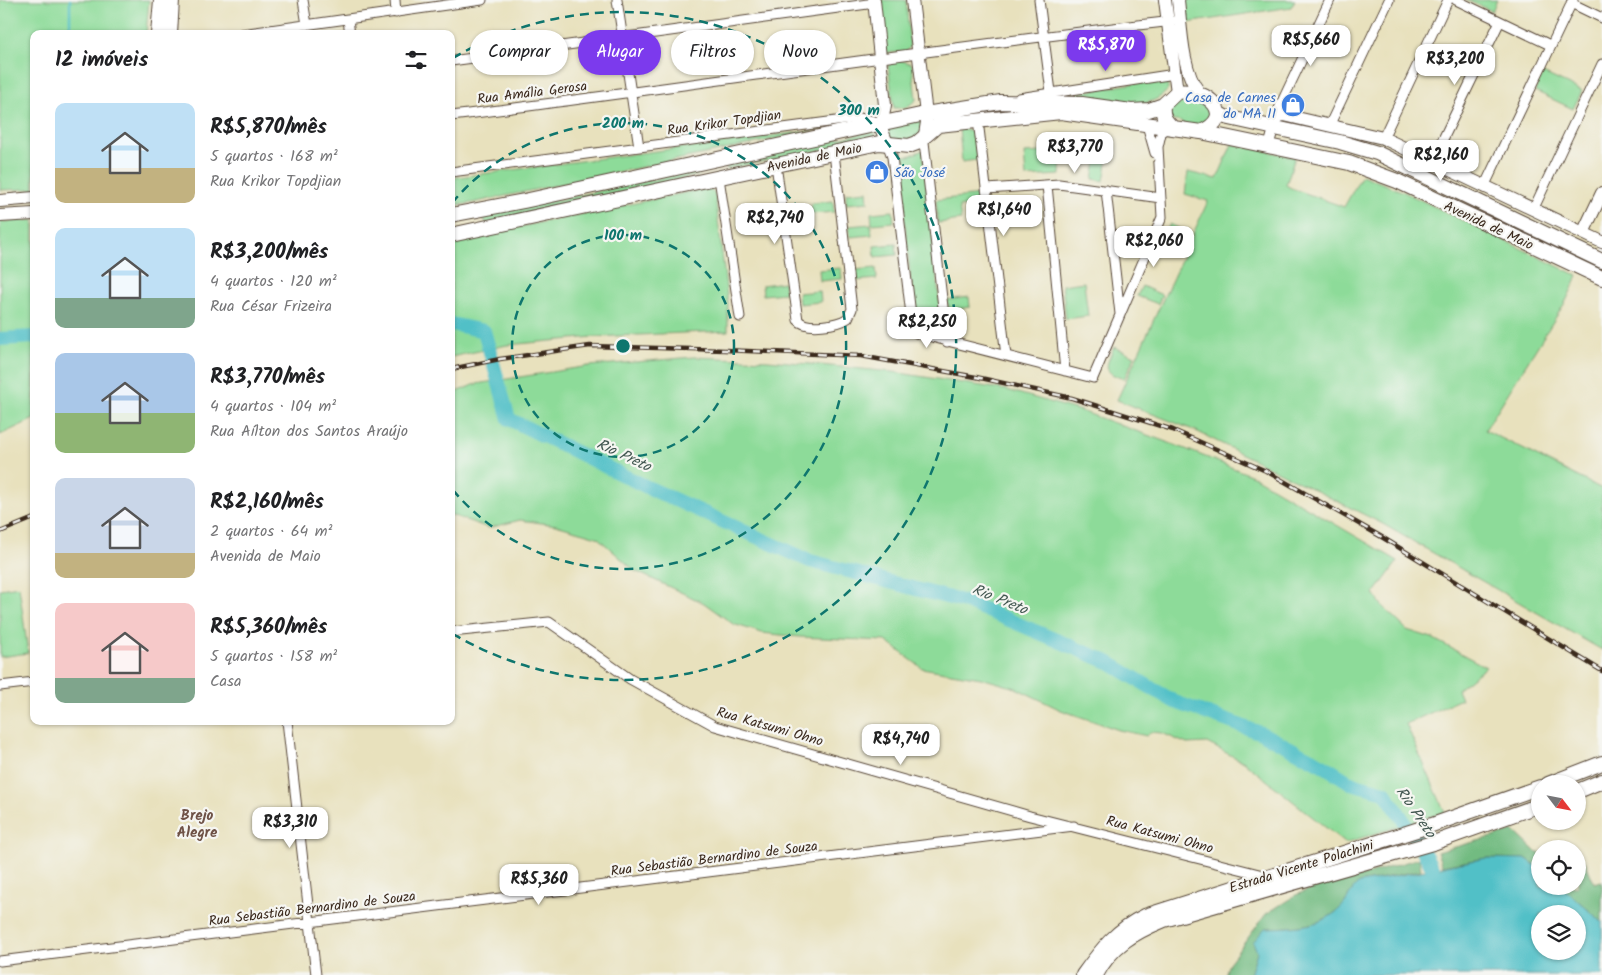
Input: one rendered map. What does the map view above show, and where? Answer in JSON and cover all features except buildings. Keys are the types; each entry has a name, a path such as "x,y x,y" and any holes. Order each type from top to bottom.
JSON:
{"main road":[{"path":"158,30 161,0"},
{"path":"170,30 172,0"},
{"path":"1187,90 1199,92 1212,102 1218,113 1213,124 1201,132 1168,126 1162,114 1163,104 1177,92 1187,90"},
{"name":"Avenida de Maio","path":"455,214 697,164 881,123 1001,102 1082,104 1131,111 1149,110 1163,104"},
{"name":"Avenida de Maio","path":"455,233 879,143 909,146 938,125 1061,112 1147,125 1168,126"},
{"name":"Avenida de Maio","path":"1218,113 1225,118 1274,123 1377,153 1602,261"},
{"name":"Avenida de Maio","path":"1201,132 1349,163 1396,181 1602,278"},
{"path":"697,164 712,179 730,156"},
{"path":"1520,239 1525,225"},
{"path":"1571,775 1602,763"},
{"path":"1586,788 1602,781"},
{"name":"Estrada Vicente Polachini","path":"1083,975 1107,944 1130,923 1163,909 1432,825 1531,790"},
{"name":"Estrada Vicente Polachini","path":"1096,975 1100,966 1122,941 1133,933 1164,920 1436,842 1531,809"}],"street":[{"path":"303,0 307,25"},
{"path":"395,0 396,13"},
{"path":"270,30 482,0"},
{"path":"617,0 621,30"},
{"path":"912,0 917,54 927,122 924,142 947,342"},
{"path":"1039,0 1050,92"},
{"path":"1165,0 1174,21 1191,84 1199,92"},
{"path":"1177,92 1174,21 1178,0"},
{"path":"1269,145 1274,123 1330,0"},
{"path":"1330,124 1389,0"},
{"path":"1383,138 1448,0"},
{"path":"1456,0 1550,45"},
{"path":"661,31 874,1 882,59 885,104 881,123 892,157 912,323 916,333 1093,378 1121,317 1162,217 1158,167 1154,144 1147,125"},
{"path":"1484,187 1572,1 1602,18"},
{"path":"348,20 349,30"},
{"name":"Rua Amália Gerosa","path":"455,116 631,94 1044,36 1174,21"},
{"path":"1432,162 1500,21"},
{"path":"455,60 578,43"},
{"path":"1533,210 1602,64"},
{"path":"1001,102 1050,92 1175,74"},
{"path":"628,75 639,147"},
{"path":"1274,123 1284,115 1330,124 1383,138 1602,242"},
{"name":"Rua Krikor Topdjian","path":"455,171 859,118 881,123"},
{"path":"978,120 1006,356"},
{"path":"1158,167 1158,147 1168,126"},
{"path":"776,165 798,320 805,325 839,322 848,318 852,309 834,153"},
{"path":"712,179 740,318"},
{"path":"987,189 1059,184 1161,198"},
{"path":"1047,185 1065,371"},
{"path":"1106,190 1121,317"},
{"path":"1583,233 1602,193"},
{"path":"0,201 30,198"},
{"path":"0,216 30,214"},
{"path":"933,338 945,323"},
{"name":"Rua Katsumi Ohno","path":"455,632 549,622 630,679 715,726 1030,816 1268,876"},
{"path":"0,686 30,682"},
{"path":"287,725 316,975"},
{"name":"Rua Sebastião Bernardino de Souza","path":"0,960 310,923 1074,826"}],"green space":[{"path":"0,0 149,0 146,30 30,30 30,189 0,190"},
{"path":"878,0 906,0 910,46 906,52 884,53"},
{"path":"1184,0 1295,0 1291,7 1187,23"},
{"path":"1466,0 1497,0 1492,11"},
{"path":"900,60 912,64 916,100 906,108 894,108 888,66 891,61"},
{"path":"1543,73 1582,91 1573,109 1535,91"},
{"path":"1167,78 1168,90 1158,98 1147,103 1121,104 1069,94"},
{"path":"1188,95 1212,109 1210,125 1188,127 1181,122 1170,120 1166,106 1171,101"},
{"path":"922,117 923,126 916,140 892,140 884,126"},
{"path":"959,128 969,130 974,134 977,160 962,162"},
{"path":"823,129 455,205 455,177"},
{"path":"873,131 878,139 726,169 727,163"},
{"path":"1232,144 1295,157 1286,185 1291,188 1344,207 1362,175 1404,192 1578,276 1566,301 1485,430 1602,489 1602,650 1381,523 1196,431 1117,400 1208,201 1185,194 1188,172 1217,179"},
{"path":"923,150 942,325 931,335 915,325 898,155 909,156"},
{"path":"1061,151 1060,175 1026,177 1024,153"},
{"path":"1097,156 1108,158 1104,181 1093,179"},
{"path":"697,170 699,175 487,224 482,216"},
{"path":"708,188 715,194 728,304 728,331 593,337 507,345 455,356 455,240"},
{"path":"867,191 868,202 846,204 846,193"},
{"path":"980,195 982,204 959,207 961,220 938,223 936,200"},
{"path":"833,201 834,212 812,214 811,203"},
{"path":"893,211 894,222 872,224 871,213"},
{"path":"30,220 30,421 0,435 0,222"},
{"path":"871,224 872,235 850,237 849,226"},
{"path":"1170,224 1190,234 1186,244 1165,234"},
{"path":"896,244 897,255 875,257 874,246"},
{"path":"841,268 842,279 820,281 819,270"},
{"path":"876,268 877,279 855,281 855,270"},
{"path":"784,282 785,293 763,295 762,285"},
{"path":"1084,282 1088,316 1066,319 1062,285"},
{"path":"1142,286 1162,295 1158,304 1137,296"},
{"path":"820,291 821,302 799,304 798,293"},
{"path":"969,297 970,307 949,310 947,300"},
{"path":"1114,347 1135,356 1124,379 1112,374 1107,368"},
{"path":"694,357 768,360 893,372 1007,390 1081,411 1253,476 1398,561 1374,594 1383,607 1407,630 1432,638 1486,667 1457,690 1461,699 1406,724 1445,812 1345,843 1244,762 1207,743 1187,744 1162,733 1150,732 1147,736 1119,730 1061,710 1016,688 981,678 922,668 886,641 800,637 762,633 733,624 704,603 635,571 597,537 556,525 520,520 489,528 455,516 455,392 476,384 589,366"},
{"path":"19,586 28,653 0,657 0,589"},
{"path":"1514,831 1531,847 1531,862 1527,859 1486,858 1442,866 1437,852"},
{"path":"1419,858 1421,870 1360,883 1344,904 1327,918 1308,925 1265,928 1250,975 1225,975 1229,963 1266,914 1296,895 1320,885 1349,880"},
{"path":"1586,863 1594,883 1602,881 1602,922 1586,908 1586,905 1583,905 1571,895 1586,895"}],"water":[{"path":"1486,858 1527,859 1531,862 1531,895 1571,895 1583,905 1531,905 1531,960 1586,960 1586,908 1602,922 1602,975 1250,975 1257,952 1253,942 1265,928 1308,925 1327,918 1344,904 1357,885"}],"waterway":[{"path":"70,0 70,30"},
{"name":"Rio Preto","path":"455,325 484,331 509,419 649,488 810,561 969,603 1108,662 1175,702 1261,733 1321,764 1351,783 1385,792 1422,849 1440,883"},
{"name":"Rio Preto","path":"0,339 30,337"}],"railway":[{"path":"455,368 500,359 590,346 861,356 976,377 1072,398 1173,430 1266,471 1380,536 1602,671"},
{"path":"0,532 30,520"}],"place":[{"name":"Casa de Carnes do MA II","path":"1293,105"},
{"name":"São José","path":"877,172"}],"district":[{"name":"Brejo Alegre","path":"197,824"}]}
